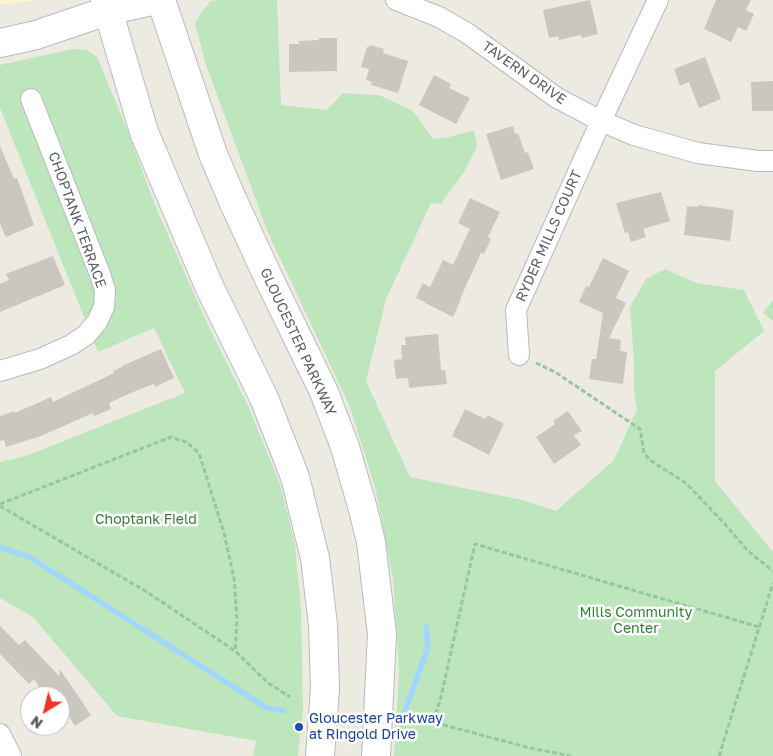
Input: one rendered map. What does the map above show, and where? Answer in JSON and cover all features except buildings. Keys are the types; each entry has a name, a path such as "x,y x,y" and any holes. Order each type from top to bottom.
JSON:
{"main road":[{"path":"0,43 36,35 106,6 156,0"},
{"name":"GLOUCESTER PARKWAY","path":"162,0 213,154 270,281 324,392 345,447 363,509 372,542 382,634 376,756"},
{"path":"106,6 148,140 209,286 264,398 295,477 315,558 323,625 325,688 320,756"}],"street":[{"name":"TAVERN DRIVE","path":"396,0 439,17 467,33 557,98 601,121 634,135 698,154 758,161 773,160"},
{"name":"RYDER MILLS COURT","path":"519,355 516,310 658,0"},
{"name":"CHOPTANK TERRACE","path":"0,370 32,362 71,345 98,322 104,307 105,290 100,274 31,99"},
{"path":"0,734 11,756"}],"path":[{"path":"519,355 555,372 640,429 644,453 650,460 686,484 748,551 773,571"},
{"path":"0,505 170,437 186,442 199,453 224,533 234,578 237,619 235,651"},
{"path":"0,505 147,592 235,651 268,682 290,697"},
{"path":"433,721 440,701 475,544 759,627"},
{"path":"719,756 773,583"},
{"path":"414,717 530,748 571,756"}],"shaded area":[{"path":"0,0 36,0 0,5"}],"green space":[{"name":"Mills Community Center","path":"277,0 281,105 327,110 343,93 379,95 413,111 433,139 474,130 477,147 464,172 441,204 431,203 386,299 366,381 410,477 522,500 556,511 614,460 637,409 634,389 630,307 646,279 665,269 696,283 744,290 764,331 715,371 715,481 773,552 773,756 394,756 399,671 393,580 376,491 350,407 269,235 206,65 195,24 200,14 211,1"},
{"name":"Choptank Field","path":"73,49 87,50 97,57 129,134 154,203 207,323 249,408 280,484 295,544 301,609 303,709 298,756 253,756 256,741 117,716 33,617 0,598 0,462 26,456 185,393 154,328 98,352 0,108 0,65"},
{"path":"773,301 773,321 763,313"}],"waterway":[{"path":"0,547 31,558 267,708 283,711"},
{"path":"400,724 428,648 426,627"}],"place":[{"name":"Gloucester Parkway at Ringold Drive","path":"299,727"}]}
